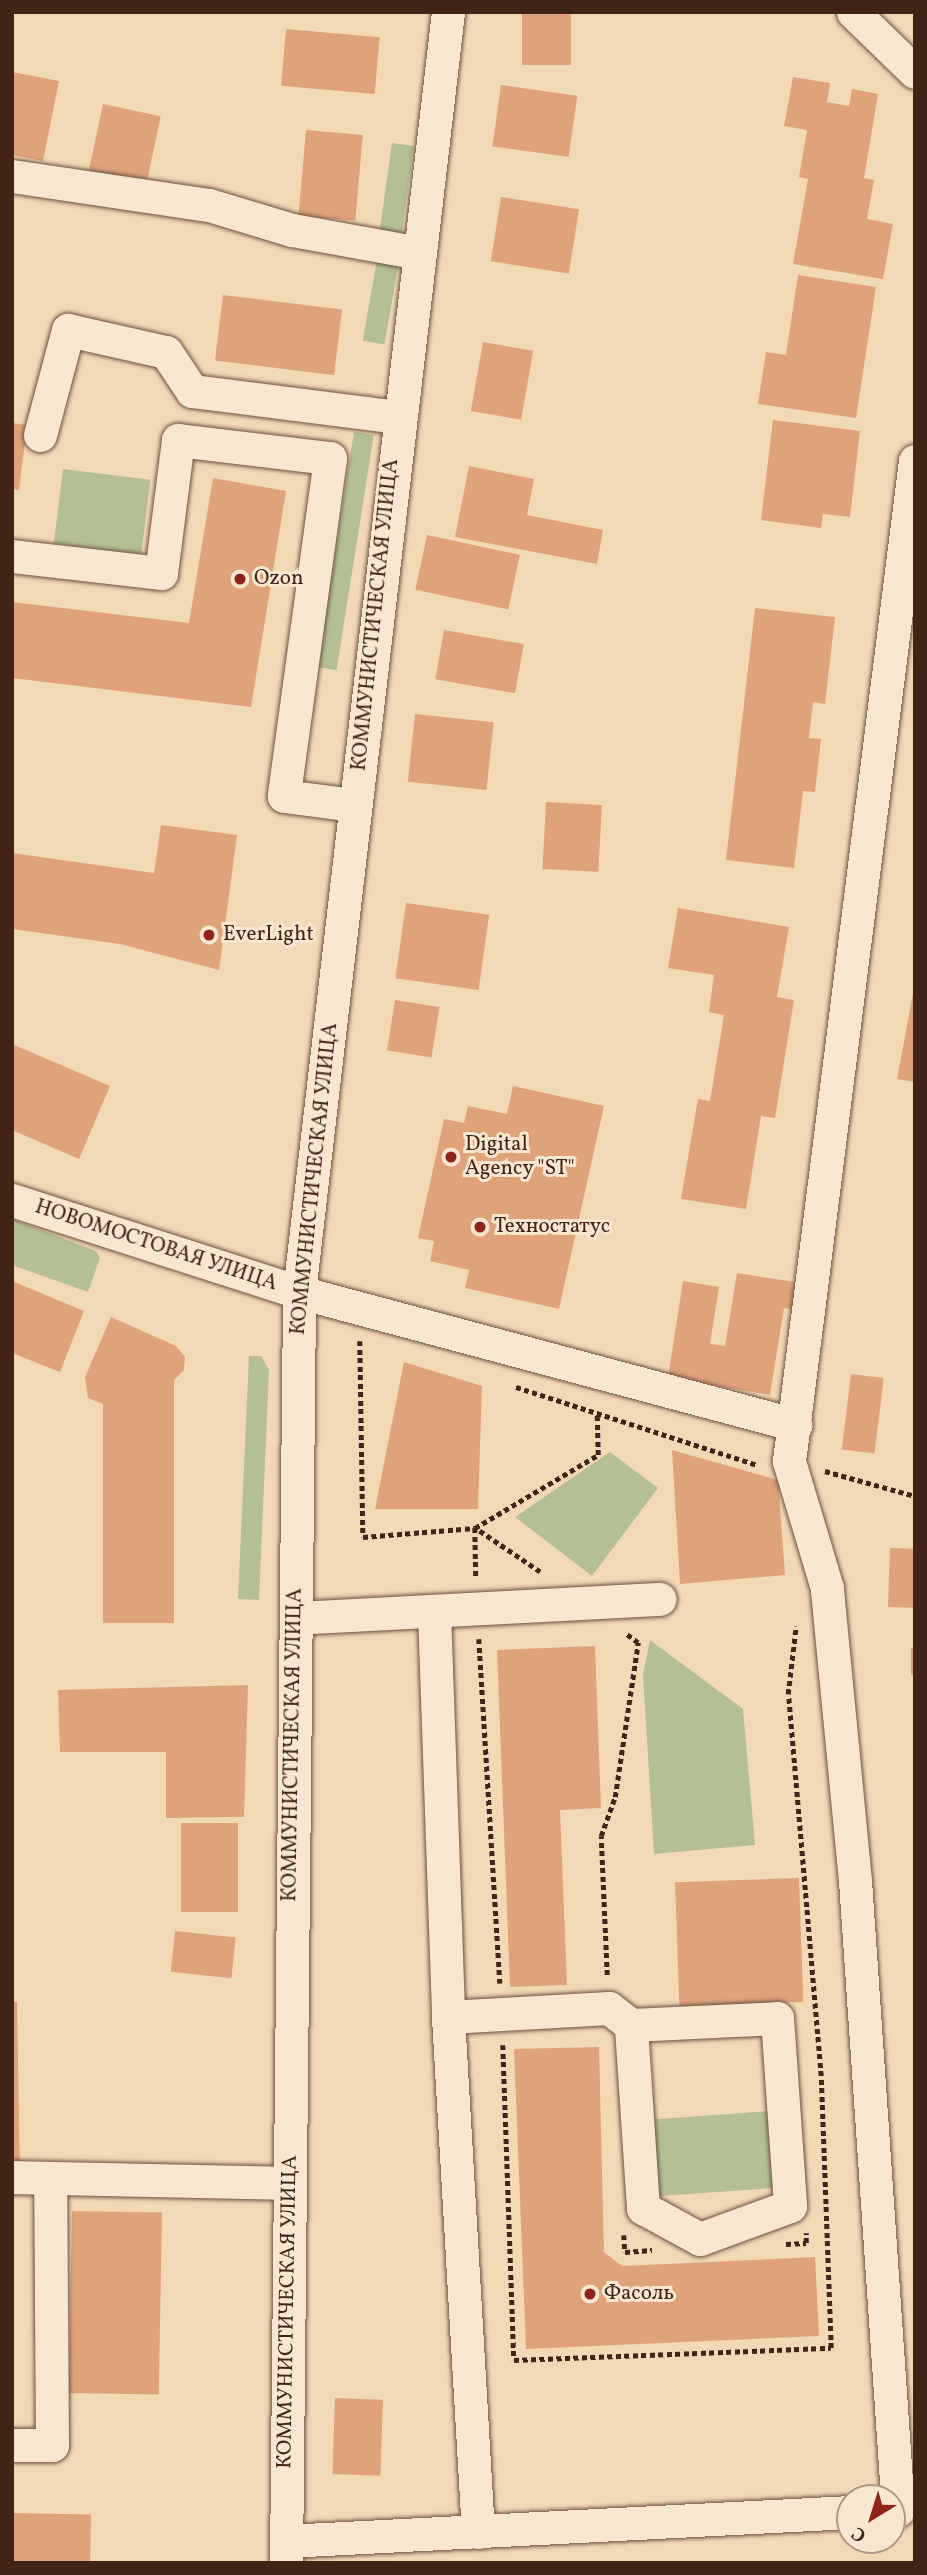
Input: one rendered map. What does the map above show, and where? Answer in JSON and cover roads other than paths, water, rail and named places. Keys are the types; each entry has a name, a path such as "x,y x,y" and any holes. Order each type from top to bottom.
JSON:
{"street":[{"name":"КОММУНИСТИЧЕСКАЯ УЛИЦА","path":"286,2552 299,1292 398,417 448,12"},
{"path":"853,12 915,72"},
{"path":"12,176 209,205 292,230 420,253"},
{"path":"40,435 68,330 166,352 192,391 398,417"},
{"path":"12,556 161,573 178,440 330,458 284,796 354,805"},
{"path":"900,2484 855,1881 827,1588 789,1461 796,1425 915,461"},
{"name":"НОВОМОСТОВАЯ УЛИЦА","path":"12,1200 299,1292 796,1425"},
{"path":"314,1617 660,1599"},
{"path":"434,1611 449,2017 478,2532"},
{"path":"449,2017 502,2014 777,2018 789,2206 699,2239 643,2208 620,2016"},
{"path":"12,2177 289,2183"},
{"path":"12,2445 52,2445 50,2178"},
{"path":"286,2552 478,2532 836,2513"}],"place":[{"name":"Ozon","path":"240,579"},
{"name":"EverLight","path":"209,935"},
{"name":"Digital Agency \"ST\"","path":"451,1157"},
{"name":"Техностатус","path":"480,1227"},
{"name":"Фасоль","path":"590,2294"}]}
